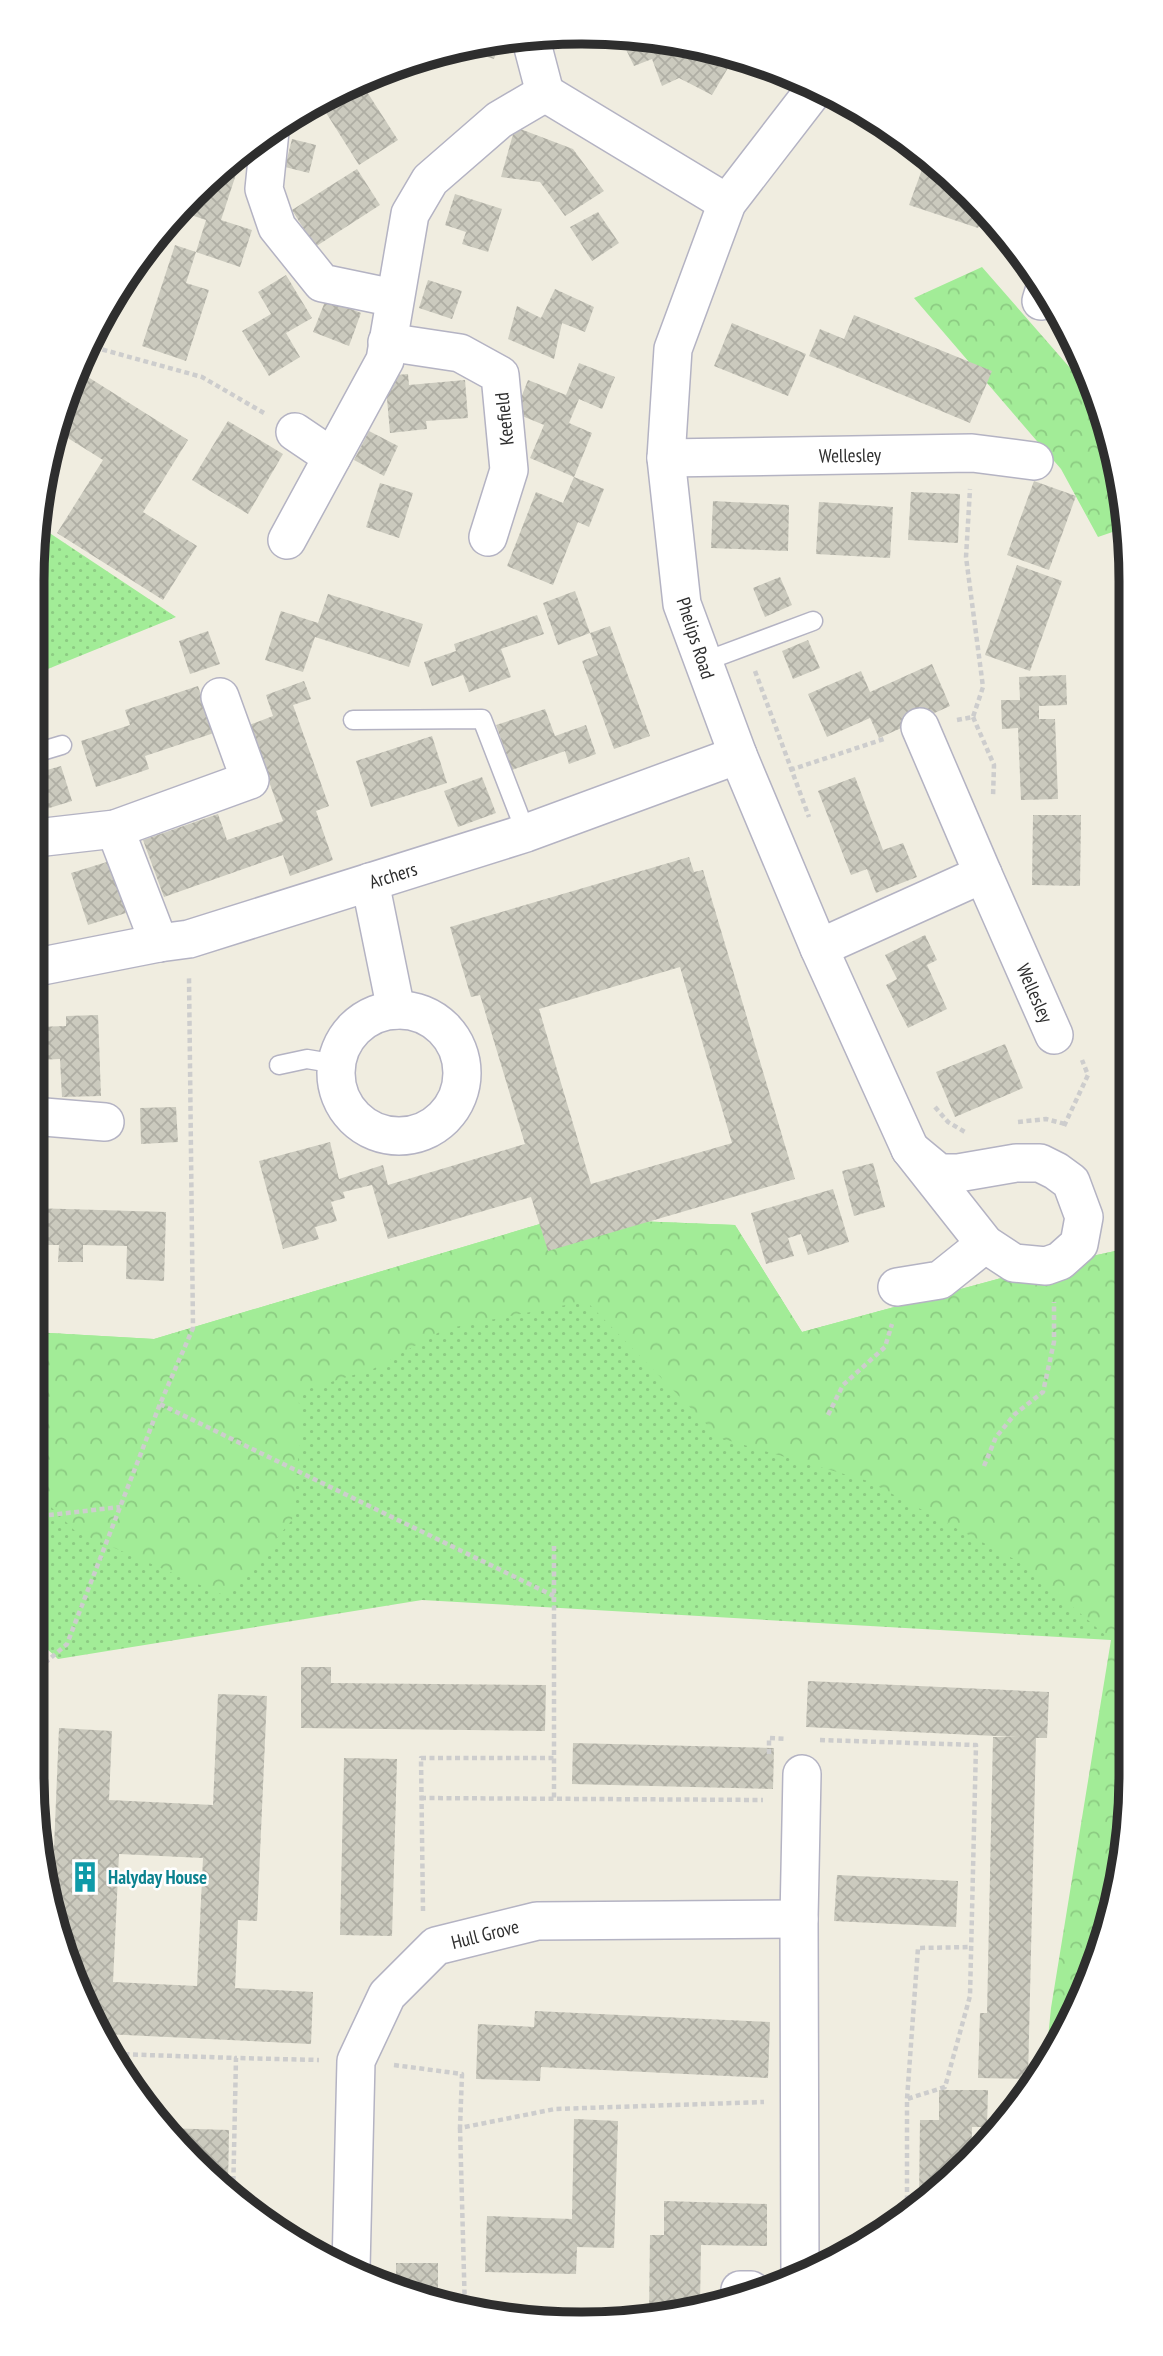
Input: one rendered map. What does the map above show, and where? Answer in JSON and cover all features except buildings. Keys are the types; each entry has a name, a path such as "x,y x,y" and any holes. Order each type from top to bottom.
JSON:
{"street":[{"path":"531,46 545,93 727,204"},
{"path":"287,540 384,360 410,215 430,180 499,120 545,93"},
{"name":"Phelips Road","path":"810,95 727,204 673,349 666,458 682,604 738,755 818,948 910,1149"},
{"path":"269,144 264,189 277,227 322,283 394,298"},
{"name":"Keefield","path":"387,342 460,354 500,375 509,470 488,537"},
{"path":"295,432 332,457"},
{"name":"Wellesley","path":"666,458 972,453 1034,461"},
{"path":"44,837 115,829 250,780 220,697"},
{"name":"Wellesley","path":"920,727 1054,1035"},
{"name":"Archers","path":"44,966 174,941 370,882 526,833 738,755"},
{"path":"115,829 174,941"},
{"path":"818,948 983,874"},
{"path":"370,882 396,1010"},
{"path":"396,1010 416,1011 434,1020 449,1033 459,1050 463,1070 460,1090 452,1108 438,1122 420,1132 401,1136 379,1132 360,1122 346,1106 338,1085 337,1064 344,1043 356,1026 375,1014 396,1010"},
{"path":"44,1117 104,1122"},
{"path":"910,1149 939,1173 1016,1163 1040,1163 1072,1182 1084,1217 1079,1244 1060,1261 1046,1266 1014,1263 985,1244 910,1149"},
{"path":"897,1287 940,1279 985,1244"},
{"path":"794,1754 799,1919 800,2265"},
{"name":"Hull Grove","path":"351,2260 356,2061 387,1995 436,1946 537,1921 799,1919"}],"lane":[{"path":"703,662 813,621"},
{"path":"353,720 482,719 526,833"},
{"path":"44,750 62,745"},
{"path":"279,1065 307,1059 337,1064"}],"path":[{"path":"97,348 202,377 295,432"},
{"path":"790,770 920,727 973,717 983,687 966,557 972,453"},
{"path":"44,1664 67,1644 160,1404 193,1328 174,941"},
{"path":"1040,1163 1065,1124 1088,1075 1074,1039 1054,1035"},
{"path":"984,1466 996,1437 1015,1414 1043,1392 1054,1342 1056,1307 1046,1266"},
{"path":"828,1415 843,1385 885,1347 892,1323 897,1287"},
{"path":"160,1404 554,1596"},
{"path":"44,1516 120,1507"},
{"path":"554,1546 554,1799"},
{"path":"794,1754 976,1745 971,1996 945,2087 907,2099"},
{"path":"424,1958 421,1758 554,1758"},
{"path":"421,1798 766,1800 767,1788"},
{"path":"906,2203 907,2099 918,1948 971,1947"},
{"path":"125,2058 125,2054 356,2061 462,2074 460,2128 465,2299"},
{"path":"233,2184 236,2058"},
{"path":"460,2128 555,2109 800,2101"}],"green space":[{"path":"982,267 1078,377 1101,442 1117,531 1098,537 1061,469 914,298"},
{"path":"46,531 176,617 44,671"},
{"path":"560,1218 735,1225 802,1332 1046,1266 1119,1250 1119,1466 1111,1640 422,1600 58,1659 44,1646 44,1333 154,1339"},
{"path":"560,1218 735,1225 802,1332 1046,1266 1119,1250 1119,1774 1115,1845 1101,1914 1091,1947 1064,2012 1048,2042 1111,1640 1023,1564 868,1481 720,1438 586,1301 445,1329 373,1369 298,1392 301,1430 292,1520 228,1597 75,1531 44,1500 44,1333 154,1339"}],"place":[{"name":"Halyday House","path":"85,1877"}]}
